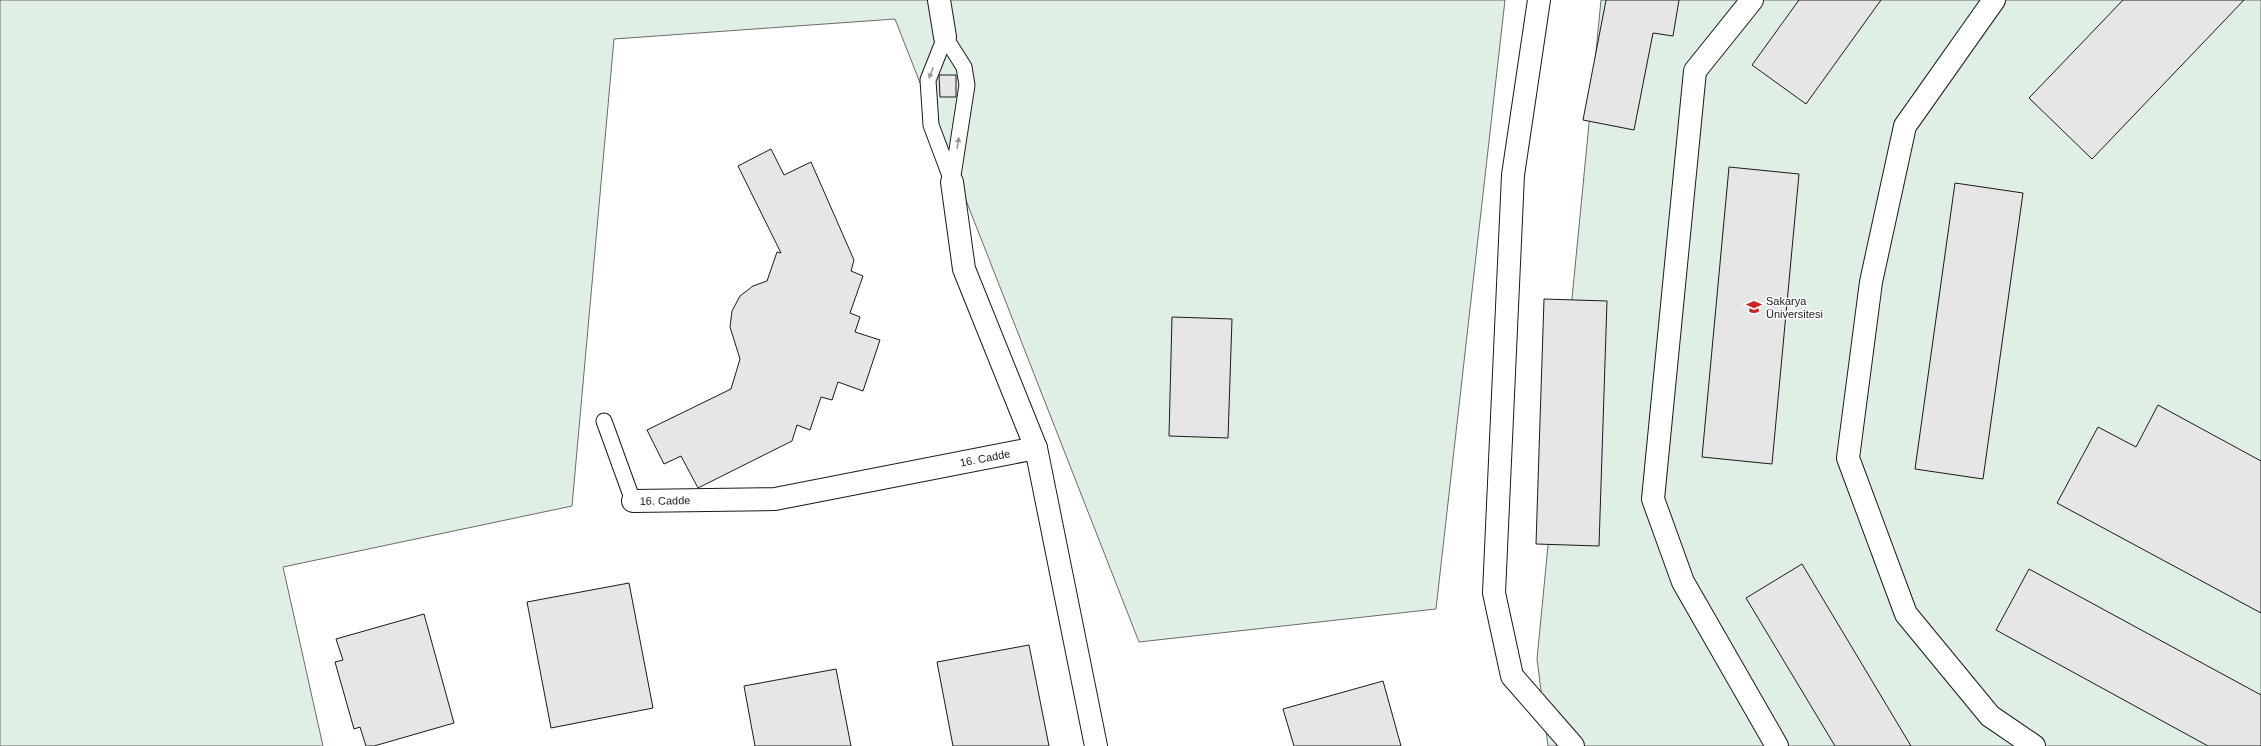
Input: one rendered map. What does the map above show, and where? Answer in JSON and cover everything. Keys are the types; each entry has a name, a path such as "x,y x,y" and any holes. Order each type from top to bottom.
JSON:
{"street":[{"path":"939,0 945,37"},
{"path":"1539,0 1513,175 1494,593 1512,676 1573,746"},
{"path":"1752,0 1695,71 1653,499 1683,582 1777,746"},
{"path":"1994,0 1905,126 1871,282 1848,458 1906,614 1990,716 2034,746"},
{"path":"952,182 964,269 1036,448 1096,746"},
{"name":"16. Cadde","path":"633,501 775,499 1036,448"}],"lane":[{"path":"945,37 964,67 967,85 952,182"},
{"path":"945,37 928,80 931,125 952,182"},
{"path":"604,421 633,501"}],"green space":[{"path":"0,0 1505,0 1436,609 1139,642 895,19 614,39 572,506 283,567 323,746 0,746"},
{"name":"Sakarya Üniversitesi","path":"1601,0 2261,0 2261,746 1548,746 1537,659"}],"building":[{"path":"1606,0 1679,0 1673,36 1653,33 1634,130 1583,120"},
{"path":"1799,0 1881,0 1806,104 1752,65"},
{"path":"2123,0 2244,0 2092,159 2029,98"},
{"path":"939,75 956,75 956,97 940,97"},
{"path":"771,149 784,175 811,162 854,260 851,271 863,276 850,313 860,317 855,332 880,340 863,391 838,382 832,400 821,397 810,430 797,425 792,441 698,488 681,456 664,464 647,430 731,389 740,359 730,327 732,311 740,296 753,286 767,281 777,252 781,253 738,166"},
{"path":"1729,167 1799,174 1772,464 1702,457"},
{"path":"1955,183 2023,193 1983,479 1915,469"},
{"path":"1544,299 1607,301 1599,546 1536,544"},
{"path":"1172,317 1232,319 1228,438 1169,436"},
{"path":"2158,405 2261,461 2261,613 2057,503 2098,427 2136,447"},
{"path":"1802,564 1911,746 1835,746 1746,598"},
{"path":"2029,569 2261,695 2261,746 2208,746 1996,630"},
{"path":"629,583 653,708 551,728 527,602"},
{"path":"424,614 454,723 374,746 366,746 360,727 354,729 335,662 343,660 336,639"},
{"path":"1029,645 1049,746 953,746 937,662"},
{"path":"836,669 851,746 755,746 744,686"},
{"path":"1383,681 1401,746 1294,746 1283,709"}],"place":[{"name":"Sakarya Üniversitesi","path":"1754,307"}]}
